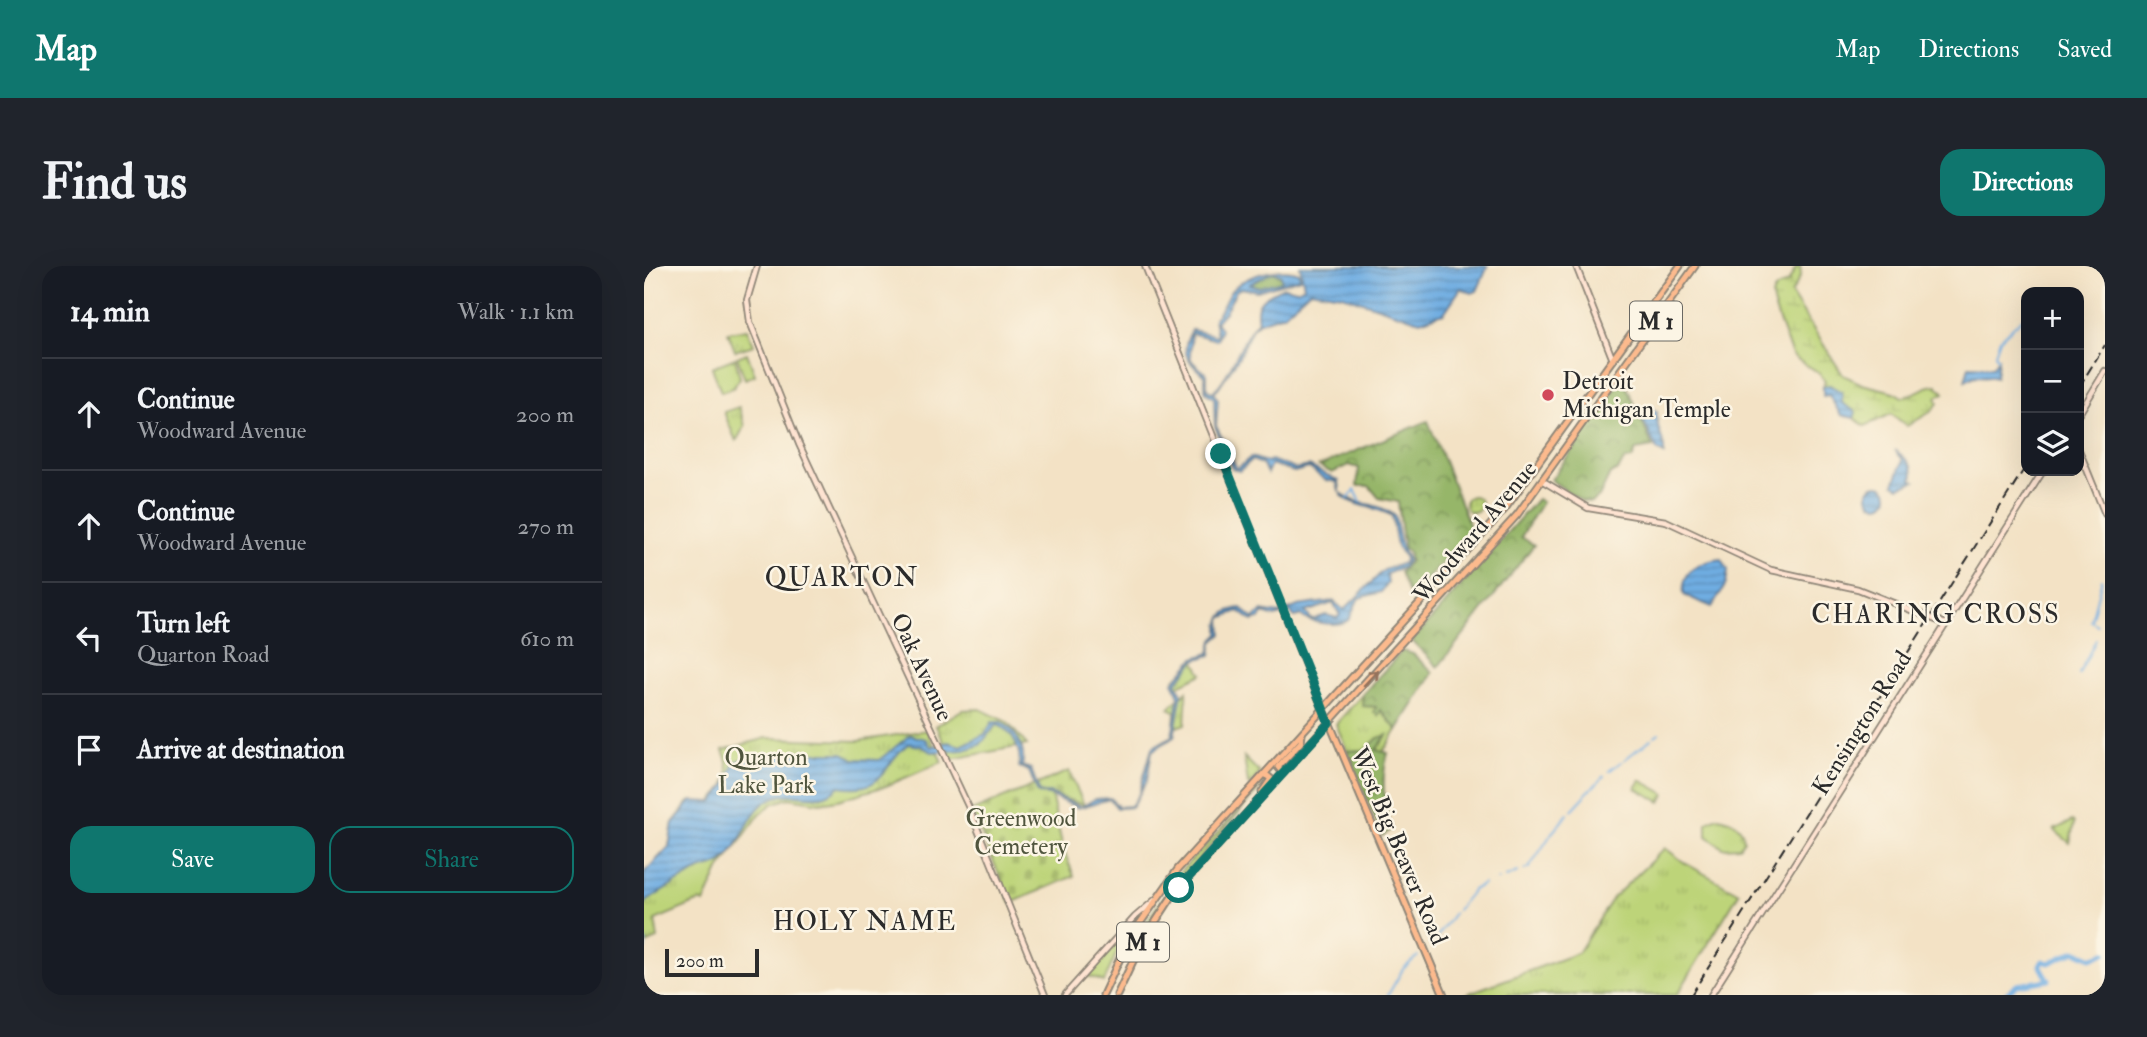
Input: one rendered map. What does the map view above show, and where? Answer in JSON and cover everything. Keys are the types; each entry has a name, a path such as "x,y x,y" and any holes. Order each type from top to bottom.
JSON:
{"main road":[{"name":"Woodward Avenue","path":"1396,632 1461,561 1549,453 1680,266"},
{"name":"Woodward Avenue","path":"1258,800 1490,547 1573,440 1695,266"},
{"path":"1645,316 1645,326 1653,326"},
{"path":"1613,361 1618,377"},
{"path":"1564,432 1566,439 1573,440"},
{"path":"1549,453 1556,456 1557,461"},
{"path":"1480,538 1483,545 1490,547"},
{"path":"1461,561 1468,563 1469,570"},
{"path":"1396,632 1399,640 1404,641"},
{"name":"M 1","path":"1103,995 1129,939 1178,869 1396,632"},
{"path":"1382,647 1389,658"},
{"name":"West Big Beaver Road","path":"1324,710 1444,995"},
{"path":"1283,773 1278,768 1301,742 1302,734"},
{"path":"1258,800 1271,779 1265,774"},
{"name":"M 1","path":"1116,995 1147,933 1175,892 1258,800"},
{"path":"1139,924 1141,931 1147,933"},
{"path":"1123,931 1129,939"},
{"path":"1120,956 1127,958 1130,965"}],"street":[{"name":"Oak Avenue","path":"757,266 747,300 750,322 799,444 970,808 1045,995"},
{"path":"1145,266 1324,710"},
{"path":"1576,266 1613,361"},
{"path":"2080,413 2105,371"},
{"path":"2084,462 2105,514"},
{"name":"Kensington Road","path":"1711,995 2040,476"},
{"path":"1543,481 1570,500 1588,508 1666,522 1771,570 1858,589 1947,624"},
{"path":"1065,995 1156,898"}],"green space":[{"path":"1797,266 1800,266 1801,275 1791,294 1843,375 1902,397 1937,385 1944,393 1936,397 1938,403 1932,411 1907,426 1891,414 1865,426 1854,418 1855,412 1844,407 1837,390 1829,385 1823,387 1825,381 1821,376 1792,354 1772,297 1776,289 1788,283"},
{"path":"1272,272 1281,276 1282,281 1259,287 1250,284"},
{"path":"747,329 754,345 735,351 728,332"},
{"path":"747,353 755,375 745,379 737,357"},
{"path":"735,358 740,378 733,388 721,392 712,367"},
{"path":"1623,378 1653,447 1636,450 1632,459 1625,460 1618,470 1610,474 1599,497 1591,502 1582,501 1551,480"},
{"path":"739,407 745,426 736,441 724,412"},
{"path":"1428,421 1474,537 1453,558 1448,557 1410,596 1400,572 1410,561 1408,551 1404,549 1398,502 1379,498 1369,486 1357,486 1359,468 1349,465 1332,473 1319,466"},
{"path":"1470,496 1476,496 1481,504 1479,510 1470,512 1465,507 1465,501"},
{"path":"1537,499 1542,502 1521,537 1534,545 1438,667 1412,641"},
{"path":"1402,651 1413,654 1433,673 1397,730 1381,710 1378,716 1374,712 1376,707 1362,706 1363,694"},
{"path":"1194,660 1202,674 1177,686 1174,680"},
{"path":"1187,691 1185,724 1174,728 1175,711 1169,708"},
{"path":"1363,694 1362,705 1376,707 1378,715 1380,709 1397,730 1383,752 1376,750 1386,737 1378,738 1365,750 1347,751 1336,724"},
{"path":"980,709 1007,722 1027,745 952,759 936,726 962,710"},
{"name":"Quarton Lake Park","path":"927,730 942,762 886,786 838,800 820,803 789,798 772,804 760,814 719,870 704,903 700,901 655,920 658,939 644,945 644,873 669,847 673,823 689,802 712,802 722,790 728,772 723,750 767,738 858,741"},
{"path":"1387,735 1376,750 1388,753 1384,791 1392,829 1382,836 1347,751 1366,750 1378,738"},
{"path":"1244,757 1260,773 1250,785 1248,784"},
{"name":"Greenwood Cemetery","path":"1069,771 1084,805 1051,794 1063,849 1074,876 1011,903 972,811"},
{"path":"1267,780 1179,882 1144,930 1142,927 1181,871"},
{"path":"1640,780 1665,794 1661,802 1636,788"},
{"path":"1718,817 1728,819 1739,827 1744,840 1739,847 1723,848 1707,836 1707,822"},
{"path":"2072,821 2074,823 2070,843 2054,830"},
{"path":"1665,848 1685,863 1739,893 1677,995 1464,995 1578,953 1613,898"},
{"path":"1125,934 1104,982 1086,975"}],"water":[{"path":"1300,266 1488,266 1477,291 1472,293 1461,288 1444,313 1420,321 1342,295 1310,290 1284,314 1259,322 1253,327 1258,321 1258,308 1263,299 1284,287 1297,290 1304,286"},
{"path":"1283,270 1299,273 1300,278 1257,291 1241,288 1236,291 1225,312 1216,322 1221,329 1217,340 1191,333 1191,360 1207,374 1207,390 1213,392 1226,376 1252,329 1239,357 1214,394 1218,399 1216,426 1237,469 1251,457 1266,462 1271,460 1295,469 1309,466 1339,481 1340,492 1337,482 1326,480 1309,468 1294,472 1271,464 1267,473 1262,464 1252,460 1239,471 1232,468 1215,426 1214,398 1205,392 1205,376 1190,362 1186,345 1192,330 1217,336 1214,318 1231,291 1254,276 1264,273","holes":["1272,272 1281,275 1282,281 1259,287 1250,284"]},
{"path":"1998,359 1996,377 1975,376 1965,381 1969,366 1992,367"},
{"path":"1829,385 1842,392 1842,403 1856,412 1854,418 1841,415 1829,395 1823,396 1823,387"},
{"path":"1651,408 1657,412 1664,454 1657,450 1641,415"},
{"path":"1895,450 1909,463 1912,479 1915,481 1899,487 1894,484 1903,460"},
{"path":"1878,485 1885,488 1888,495 1885,502 1878,505 1871,502 1868,495 1871,488"},
{"path":"1340,492 1346,497 1381,508 1395,516 1401,547 1408,560 1402,568 1386,574 1388,583 1381,592 1359,598 1345,622 1317,622 1304,618 1301,615 1295,617 1290,612 1275,617 1263,613 1260,619 1252,621 1239,611 1222,618 1226,613 1241,608 1254,619 1262,611 1279,614 1298,606 1333,601 1344,610 1384,570 1404,563 1405,558 1397,547 1392,516 1350,501","holes":["1333,603 1340,615 1337,618 1326,615 1312,620 1305,612"]},
{"path":"1722,559 1728,570 1726,584 1712,607 1684,595 1686,579 1694,568"},
{"name":"Quarton Lake Park","path":"1221,619 1222,634 1213,642 1211,655 1195,660 1176,683 1182,694 1174,737 1152,751 1147,780 1132,807 1117,808 1110,799 1078,808 1049,795 1038,794 1029,771 1019,767 1018,748 1012,736 996,725 980,745 964,750 932,752 921,746 908,744 881,776 866,786 839,786 822,796 789,795 769,800 756,812 731,853 721,862 688,876 644,904 644,873 669,847 673,823 691,801 713,802 727,783 735,762 745,758 756,760 794,753 843,753 854,759 879,760 910,735 926,739 931,747 948,742 961,746 985,734 992,722 1001,722 1019,741 1023,753 1022,766 1031,769 1040,793 1050,793 1081,807 1095,799 1110,798 1119,807 1131,806 1139,794 1152,748 1172,736 1179,696 1173,682 1194,658 1210,653 1213,640 1219,634"}],"waterway":[{"path":"1998,359 1995,354 2000,339 2021,320"},
{"path":"1348,499 1355,490 1361,502"},
{"path":"2097,625 2091,621 2102,579"},
{"path":"2079,674 2096,640"},
{"path":"1655,736 1659,733"},
{"path":"1640,748 1651,739"},
{"path":"1624,760 1638,749"},
{"path":"1609,771 1621,762"},
{"path":"1586,794 1604,776"},
{"path":"1572,810 1585,796"},
{"path":"1551,834 1568,814"},
{"path":"1524,870 1529,868 1550,836"},
{"path":"1506,877 1518,872"},
{"path":"1457,910 1473,890 1484,884"},
{"path":"1432,944 1454,913"},
{"path":"644,942 644,949"},
{"path":"2005,995 2017,985 2049,980 2040,965 2043,961 2049,963 2075,951 2091,958 2105,953"},
{"path":"1388,995 1403,969 1418,956"}],"railway":[{"path":"2084,379 2105,345"},
{"path":"1691,995 2021,474"}],"place":[{"name":"Detroit Michigan Temple","path":"1548,395"}],"district":[{"name":"QUARTON","path":"842,578"},
{"name":"CHARING CROSS","path":"1936,615"},
{"name":"HOLY NAME","path":"865,922"}],"route":[{"path":"1179,888 1329,723 1221,454"}]}
